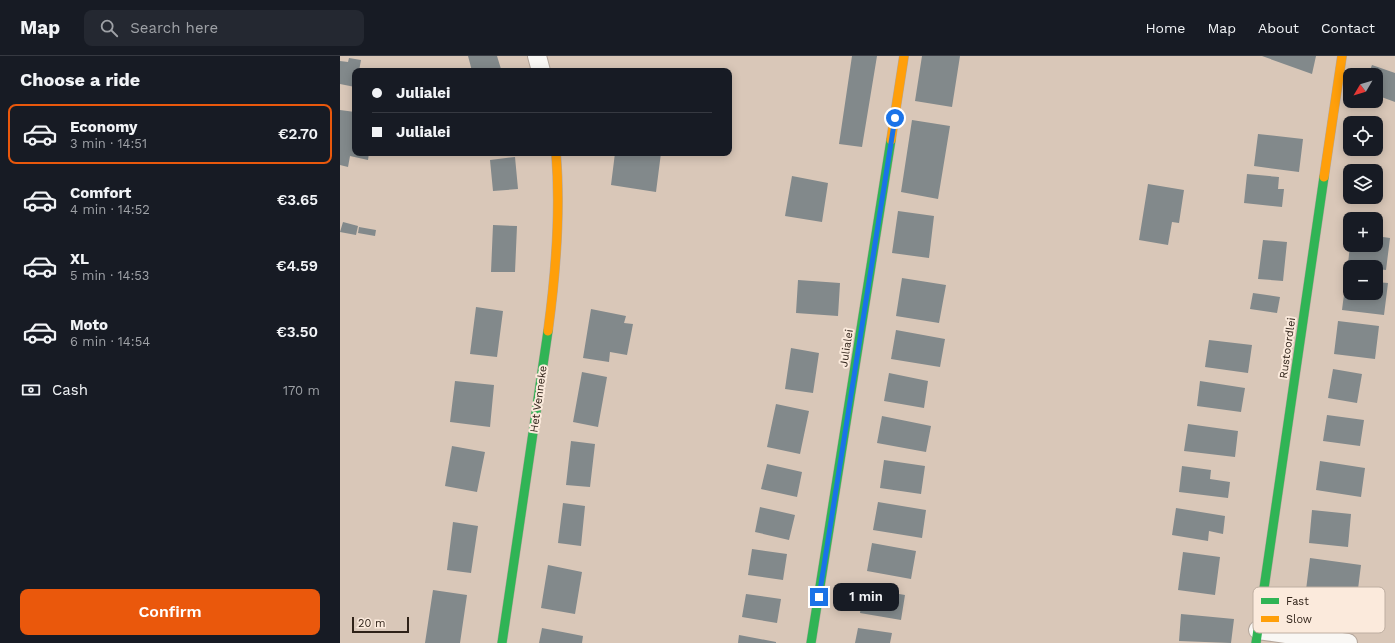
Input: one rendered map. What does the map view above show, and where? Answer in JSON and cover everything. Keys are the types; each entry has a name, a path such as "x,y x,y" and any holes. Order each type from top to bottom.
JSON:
{"street":[{"path":"537,56 540,68"},
{"name":"Julialei","path":"811,643 904,56"},
{"name":"Rustoordlei","path":"1264,587 1342,56"},
{"name":"Het Venneke","path":"502,643 554,287 559,242 560,204 556,156"},
{"path":"1257,637 1348,643"}],"building":[{"path":"468,56 497,56 501,68 471,68"},
{"path":"852,56 877,56 862,147 839,144"},
{"path":"922,56 960,56 952,107 915,101"},
{"path":"1262,56 1316,56 1312,74"},
{"path":"349,58 361,60 360,68 352,68 352,86 340,84 340,61 348,62"},
{"path":"1372,65 1381,68 1371,68"},
{"path":"1383,69 1395,73 1395,102 1383,98"},
{"path":"340,110 352,112 352,156 369,156 368,160 350,156 348,167 340,165"},
{"path":"912,120 950,126 938,199 901,192"},
{"path":"1258,134 1303,139 1299,172 1254,166"},
{"path":"615,156 661,156 656,192 611,185"},
{"path":"515,157 518,189 493,191 490,160"},
{"path":"1247,174 1279,177 1278,189 1284,189 1282,207 1244,203"},
{"path":"792,176 828,183 822,222 785,216"},
{"path":"1148,184 1184,190 1179,223 1172,222 1168,245 1139,240"},
{"path":"898,211 934,216 929,258 892,253"},
{"path":"343,222 358,226 356,235 340,232"},
{"path":"493,225 517,226 515,272 491,272"},
{"path":"359,227 376,230 375,236 358,233"},
{"path":"1383,237 1390,238 1386,270 1383,270 1383,260 1348,260 1349,252 1383,252"},
{"path":"1263,240 1287,242 1283,281 1258,279"},
{"path":"902,278 946,285 939,323 896,316"},
{"path":"798,280 840,283 838,316 796,313"},
{"path":"1383,283 1388,283 1384,315 1342,310 1343,300 1383,300"},
{"path":"1253,293 1280,297 1277,313 1250,309"},
{"path":"476,307 503,311 497,357 470,354"},
{"path":"591,309 626,316 624,323 633,324 627,355 610,352 609,362 583,358"},
{"path":"1338,321 1379,326 1375,359 1334,354"},
{"path":"896,330 945,339 940,367 891,359"},
{"path":"1209,340 1252,345 1248,373 1205,367"},
{"path":"791,348 819,353 813,393 785,389"},
{"path":"1333,369 1362,374 1357,403 1328,398"},
{"path":"582,372 607,377 598,427 573,422"},
{"path":"889,373 928,381 924,408 884,401"},
{"path":"455,381 494,385 490,427 450,422"},
{"path":"1200,381 1245,388 1241,412 1197,406"},
{"path":"776,404 809,411 800,454 767,447"},
{"path":"1327,415 1364,420 1360,446 1323,441"},
{"path":"882,416 931,426 926,452 877,443"},
{"path":"1188,424 1238,431 1235,457 1184,451"},
{"path":"571,441 595,444 590,487 566,485"},
{"path":"452,446 485,452 477,492 445,486"},
{"path":"884,460 925,466 921,494 880,488"},
{"path":"1320,461 1365,468 1361,497 1316,490"},
{"path":"767,464 802,472 797,497 761,489"},
{"path":"1182,466 1211,470 1210,479 1230,482 1228,498 1179,492"},
{"path":"878,502 926,510 922,538 873,530"},
{"path":"563,503 585,506 581,546 558,543"},
{"path":"760,507 795,515 789,540 755,532"},
{"path":"1176,508 1225,516 1223,534 1209,531 1208,541 1172,535"},
{"path":"1312,510 1351,514 1348,547 1309,543"},
{"path":"453,522 478,526 471,573 447,570"},
{"path":"872,543 916,551 911,579 867,571"},
{"path":"752,549 787,554 783,580 748,575"},
{"path":"1183,552 1220,557 1215,595 1178,590"},
{"path":"1310,558 1361,565 1358,587 1306,587"},
{"path":"548,565 582,572 575,614 541,608"},
{"path":"864,588 905,595 901,620 860,613"},
{"path":"433,590 467,595 460,643 425,643"},
{"path":"746,594 781,599 777,623 742,617"},
{"path":"1181,614 1234,619 1231,643 1179,641"},
{"path":"542,628 583,636 582,643 539,643"},
{"path":"858,628 892,633 890,643 855,643"},
{"path":"739,635 776,642 776,643 738,643"}],"traffic: fast":[{"path":"811,643 891,140"},
{"path":"1264,587 1324,177"},
{"path":"502,643 548,331"},
{"path":"1256,643 1257,633"}],"traffic: slow":[{"path":"891,140 904,56"},
{"path":"1324,177 1342,56"},
{"path":"548,331 557,242 558,198 556,156"}],"route":[{"path":"819,597 895,118"}]}
